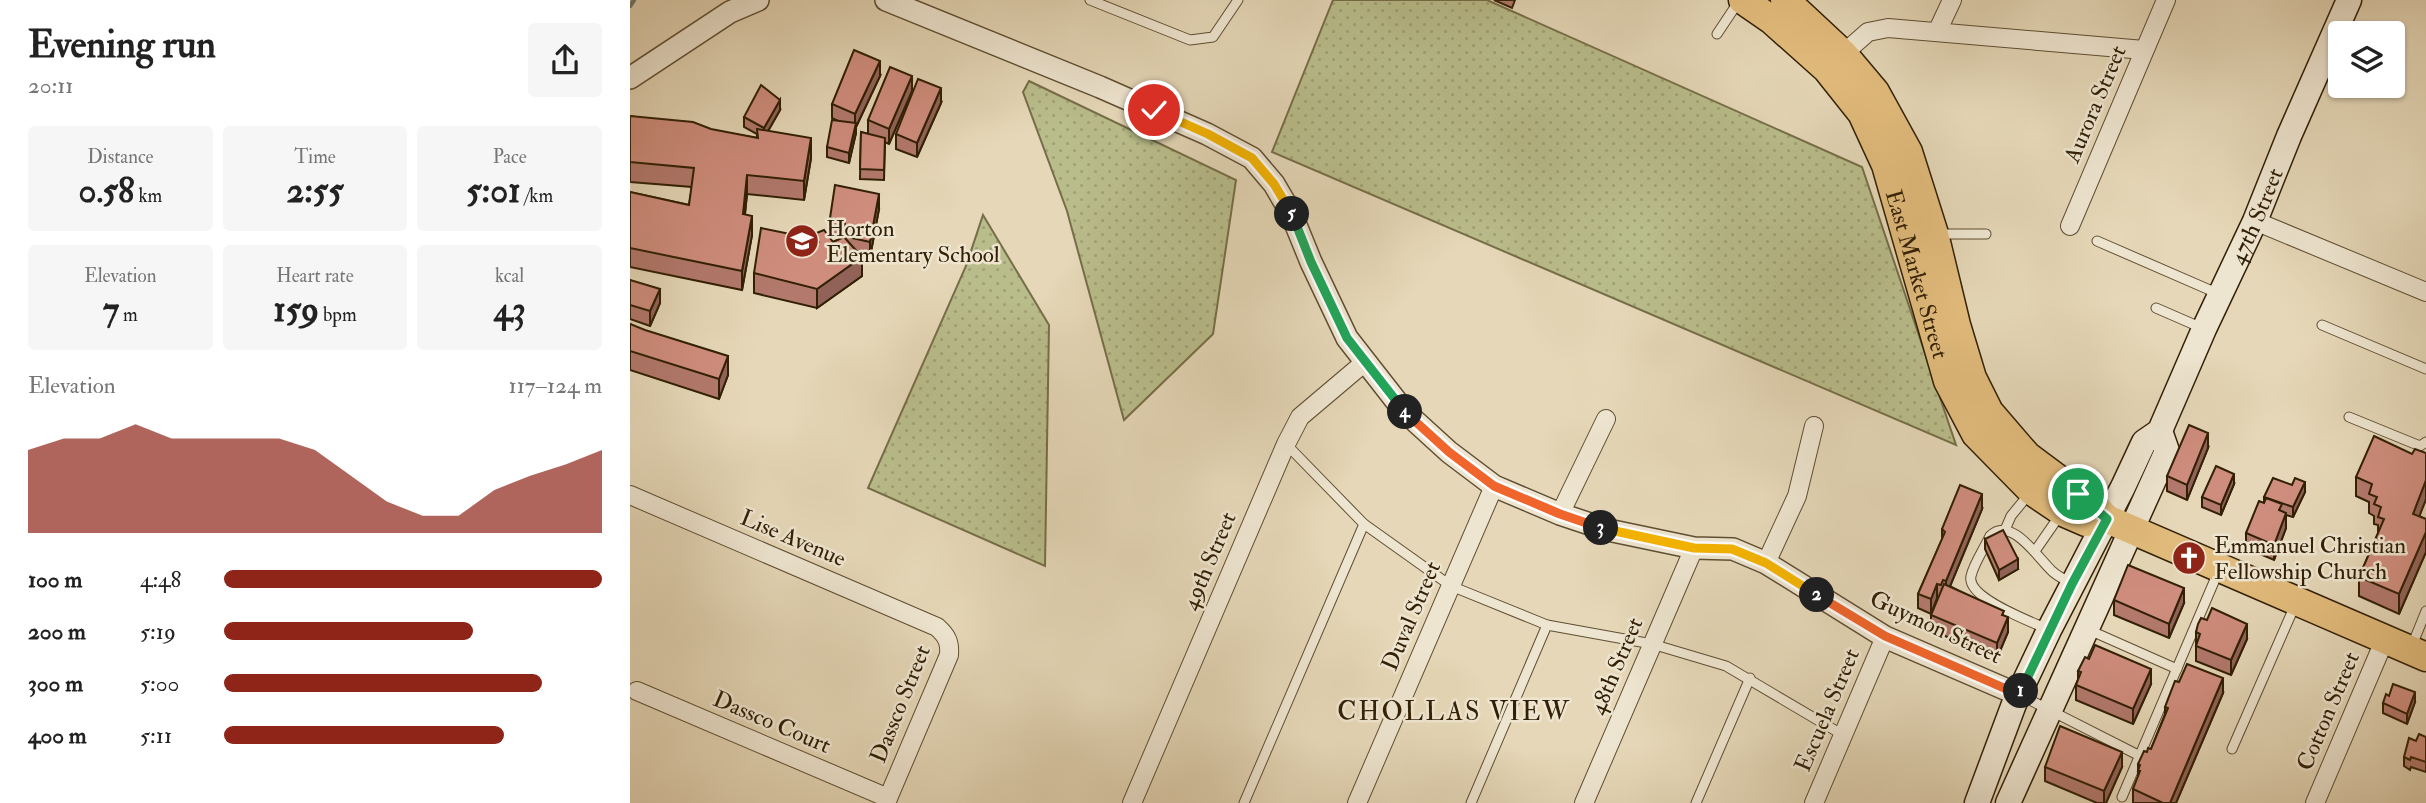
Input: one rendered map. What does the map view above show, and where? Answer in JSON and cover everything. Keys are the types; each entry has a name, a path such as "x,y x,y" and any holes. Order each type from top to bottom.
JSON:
{"main road":[{"path":"1743,0 1776,8 1833,56 1843,54"},
{"name":"East Market Street","path":"1743,0 1772,20 1827,69 1862,113 1886,165 1948,381 1976,434 2032,491 2063,512 2086,522 2120,524"},
{"name":"East Market Street","path":"1785,0 1843,54 1875,92 1908,152 1934,234 1972,378 1989,412 2027,456 2120,524 2407,648"},
{"name":"47th Street","path":"1977,803 2020,695 2072,584 2120,524 2167,451 2160,431 2255,221 2349,0"},
{"name":"47th Street","path":"2008,803 2087,629 2120,524"}],"street":[{"path":"630,78 730,12 758,0"},
{"name":"Guymon Street","path":"886,0 1112,92 1208,134 1252,158 1274,184 1291,213 1347,338 1404,411 1449,452 1494,486 1560,514 1608,530 1694,548 1732,549 1766,563 1885,636 2020,695"},
{"path":"1937,32 1952,0"},
{"name":"Aurora Street","path":"2070,226 2166,0"},
{"path":"1843,54 1868,32 1888,28 2144,50"},
{"path":"2255,221 2426,292"},
{"name":"49th Street","path":"1132,803 1300,417 1365,362"},
{"path":"1560,514 1606,419"},
{"path":"1766,563 1797,496 1814,426"},
{"name":"Duval Street","path":"1357,803 1494,486"},
{"name":"Lise Avenue","path":"630,495 937,627"},
{"name":"48th Street","path":"1584,803 1694,548"},
{"name":"Dassco Street","path":"887,801 949,655 950,645 946,635 937,627"},
{"name":"Escuela Street","path":"1814,803 1885,636"},
{"name":"Cotton Street","path":"2315,803 2407,648"},
{"name":"Dassco Court","path":"637,691 887,801"}],"lane":[{"path":"1090,0 1190,40 1213,37 1238,0"},
{"path":"1717,34 1743,0"},
{"path":"1934,234 1986,233"},
{"path":"2097,241 2221,295"},
{"path":"2157,308 2204,329"},
{"path":"2322,325 2426,369"},
{"path":"2349,417 2420,446 2426,442"},
{"path":"1286,444 1364,524 1451,586 1547,625 1652,645 1726,666 1843,735"},
{"path":"2005,530 2011,516 2032,491"},
{"path":"2035,551 2063,512"},
{"path":"1244,803 1364,524"},
{"path":"2049,631 1986,600 1973,588 1971,578 1990,536 1995,531 2005,530 2021,539 2053,572 2072,584"},
{"path":"2122,797 2220,568"},
{"path":"2231,749 2297,601"},
{"path":"2407,648 2426,611"},
{"path":"1471,803 1547,625"},
{"path":"2087,629 2177,668"},
{"path":"1696,803 1750,678"},
{"path":"2020,695 2140,756"}],"green space":[{"path":"1333,0 1487,0 1862,167 1956,445 1272,152"},
{"path":"1029,81 1236,180 1213,334 1124,420 1067,211 1023,92"},
{"path":"983,215 1049,325 1045,566 868,488 966,266"}],"building":[{"path":"854,50 880,61 855,114 832,104"},
{"path":"890,67 912,76 889,129 868,120"},
{"path":"918,79 941,88 917,143 896,134"},
{"path":"761,85 780,100 764,128 744,117"},
{"path":"630,116 693,122 711,129 758,138 757,129 811,138 804,181 747,175 743,214 752,216 742,271 630,248 630,192 689,205 694,168 630,162"},
{"path":"832,120 856,123 849,153 827,147"},
{"path":"861,132 885,138 884,170 860,169"},
{"path":"835,185 879,194 870,242 843,236 845,222 830,218"},
{"path":"761,228 800,236 798,249 806,253 819,242 814,234 824,230 833,242 844,237 862,257 817,289 754,273"},
{"path":"630,280 660,289 650,311 630,305"},
{"path":"630,324 728,356 719,379 630,351"},
{"path":"2189,425 2208,433 2187,485 2167,476"},
{"path":"2374,436 2412,454 2415,449 2426,453 2426,480 2413,514 2426,519 2426,532 2399,594 2359,577 2384,519 2378,517 2381,507 2374,504 2377,497 2369,494 2372,484 2356,477"},
{"path":"2216,466 2234,474 2221,505 2202,497"},
{"path":"2273,478 2292,485 2295,478 2305,482 2293,507 2264,497"},
{"path":"1960,485 1982,494 1946,581 1943,580 1941,585 1937,584 1931,599 1918,594 1945,532 1942,529"},
{"path":"2266,498 2282,504 2279,510 2286,513 2274,545 2246,533 2259,501 2264,503"},
{"path":"2003,530 2018,559 1999,570 1985,539"},
{"path":"2128,565 2184,588 2169,624 2114,600"},
{"path":"1944,584 2004,611 2002,615 2008,617 1997,643 1931,615"},
{"path":"2212,608 2247,624 2231,660 2196,646 2200,634 2196,632 2198,624 2201,618 2207,620"},
{"path":"2095,645 2151,669 2133,709 2076,685 2081,672 2078,671 2085,657 2089,659"},
{"path":"2187,664 2223,678 2170,803 2163,803 2133,789 2140,771 2138,764 2144,751 2151,749 2168,708 2165,707 2175,681 2179,682"},
{"path":"2393,684 2415,692 2407,714 2383,703"},
{"path":"2060,726 2122,752 2104,791 2045,767"},
{"path":"2419,734 2426,737 2426,762 2404,757 2409,738 2416,741"}],"waterway":[{"path":"630,6 634,0"}],"place":[{"name":"Horton Elementary School","path":"802,241"},
{"name":"Emmanuel Christian Fellowship Church","path":"2189,558"}],"district":[{"name":"CHOLLAS VIEW","path":"1454,712"}],"route":[{"path":"1154,110 1208,134 1252,158 1274,184 1291,213 1347,338 1404,411 1449,452 1494,486 1560,514 1608,530 1694,548 1732,549 1766,563 1885,636 2020,695 2072,584 2107,519 2078,494"}]}
